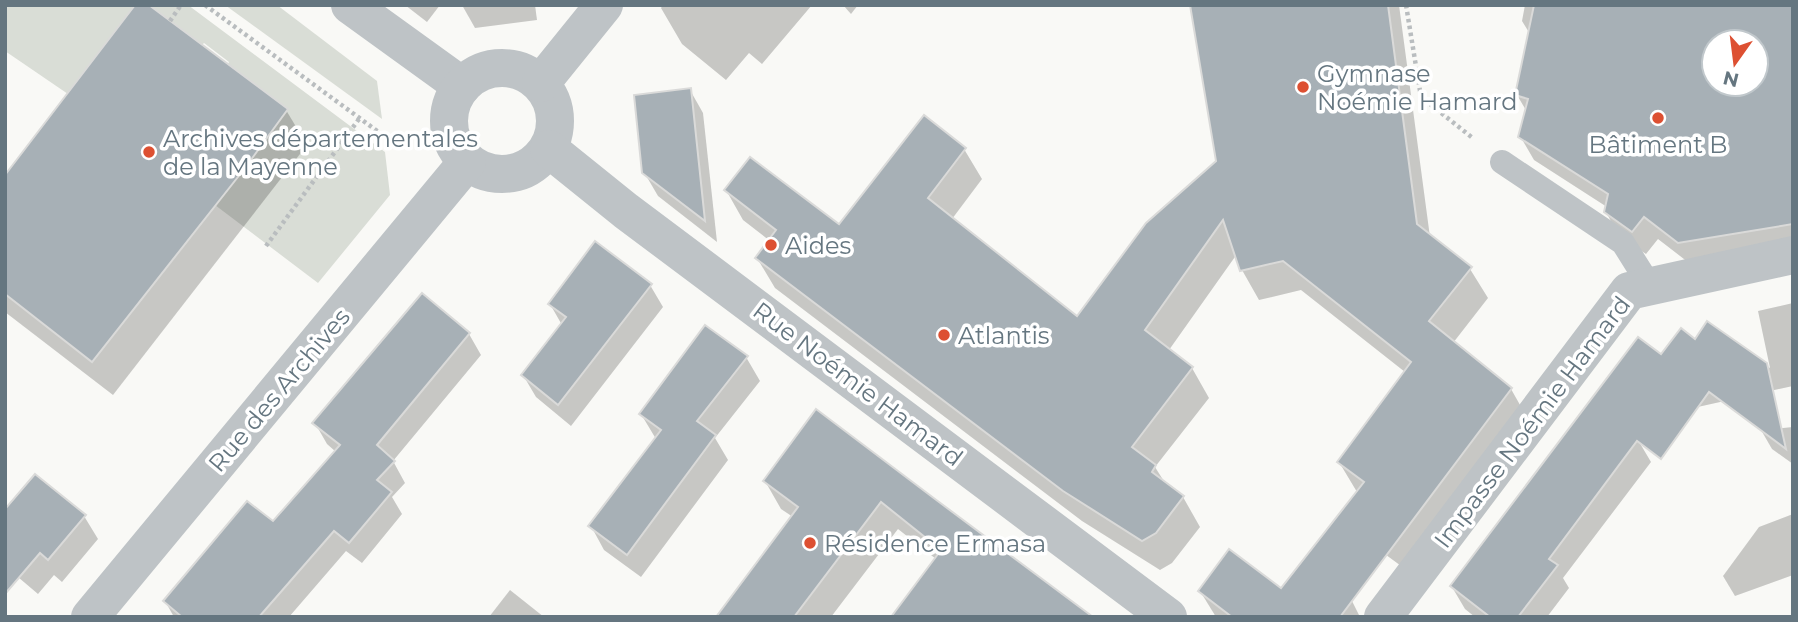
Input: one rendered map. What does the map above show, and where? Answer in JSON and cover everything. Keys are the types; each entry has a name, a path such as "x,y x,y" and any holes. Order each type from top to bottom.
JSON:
{"street":[{"path":"350,5 461,86"},
{"path":"541,83 604,5"},
{"path":"491,68 509,68 526,73 541,83 551,97 556,114 555,132 549,149 539,161 511,174 480,170 467,162 456,149 450,133 449,117 453,100 461,86 475,75 491,68"},
{"name":"Rue Noémie Hamard","path":"549,149 626,211 1168,617"},
{"name":"Rue des Archives","path":"90,617 467,162"},
{"name":"Impasse Noémie Hamard","path":"1383,617 1629,291 1793,255"}],"lane":[{"path":"1502,162 1623,243 1650,286"}],"path":[{"path":"170,21 181,5"},
{"path":"205,5 384,136"},
{"path":"1406,5 1422,97 1502,162"},
{"path":"266,246 359,119"}],"shaded area":[{"path":"5,5 135,5 68,94 5,51"},
{"path":"149,5 188,5 385,152 390,195 318,283 215,205 287,109 204,43 202,45"},
{"path":"225,5 277,5 377,81 382,119"}],"building":[{"path":"135,5 149,5 288,109 245,168 92,362 5,294 5,175"},
{"path":"1190,5 1388,5 1417,224 1472,267 1429,321 1512,388 1340,617 1232,617 1198,591 1229,549 1281,588 1364,482 1337,462 1411,362 1283,261 1240,271 1223,220 1145,330 1193,367 1132,447 1156,465 1152,472 1184,496 1156,533 1142,541 1063,491 755,258 776,230 724,190 750,157 839,224 924,115 966,148 928,198 1077,316 1146,223 1216,161"},
{"name":"Bâtiment B","path":"1534,5 1793,5 1793,224 1678,243 1644,217 1632,232 1604,212 1608,194 1518,137 1528,99 1515,95"},
{"path":"691,88 705,221 642,173 634,95"},
{"path":"595,241 652,284 558,405 521,375 566,317 548,304"},
{"path":"422,293 470,333 377,445 395,461 377,480 392,492 349,543 334,531 259,617 182,617 163,601 247,501 273,521 340,445 312,423"},
{"path":"1707,321 1767,363 1786,449 1709,392 1661,459 1637,441 1549,559 1558,565 1518,617 1490,617 1450,586 1638,337 1661,354 1681,328 1695,339"},
{"path":"705,325 748,356 697,421 716,435 627,555 588,526 661,430 639,414"},
{"path":"816,409 1093,617 891,617 941,550 881,502 794,617 716,617 798,507 763,481"},
{"path":"35,474 86,515 48,560 40,553 5,594 5,509"}],"place":[{"name":"Gymnase Noémie Hamard","path":"1303,87"},
{"name":"Bâtiment B","path":"1658,118"},
{"name":"Archives départementales de la Mayenne","path":"149,152"},
{"name":"Aides","path":"771,245"},
{"name":"Atlantis","path":"944,335"},
{"name":"Résidence Ermasa","path":"810,543"}]}
